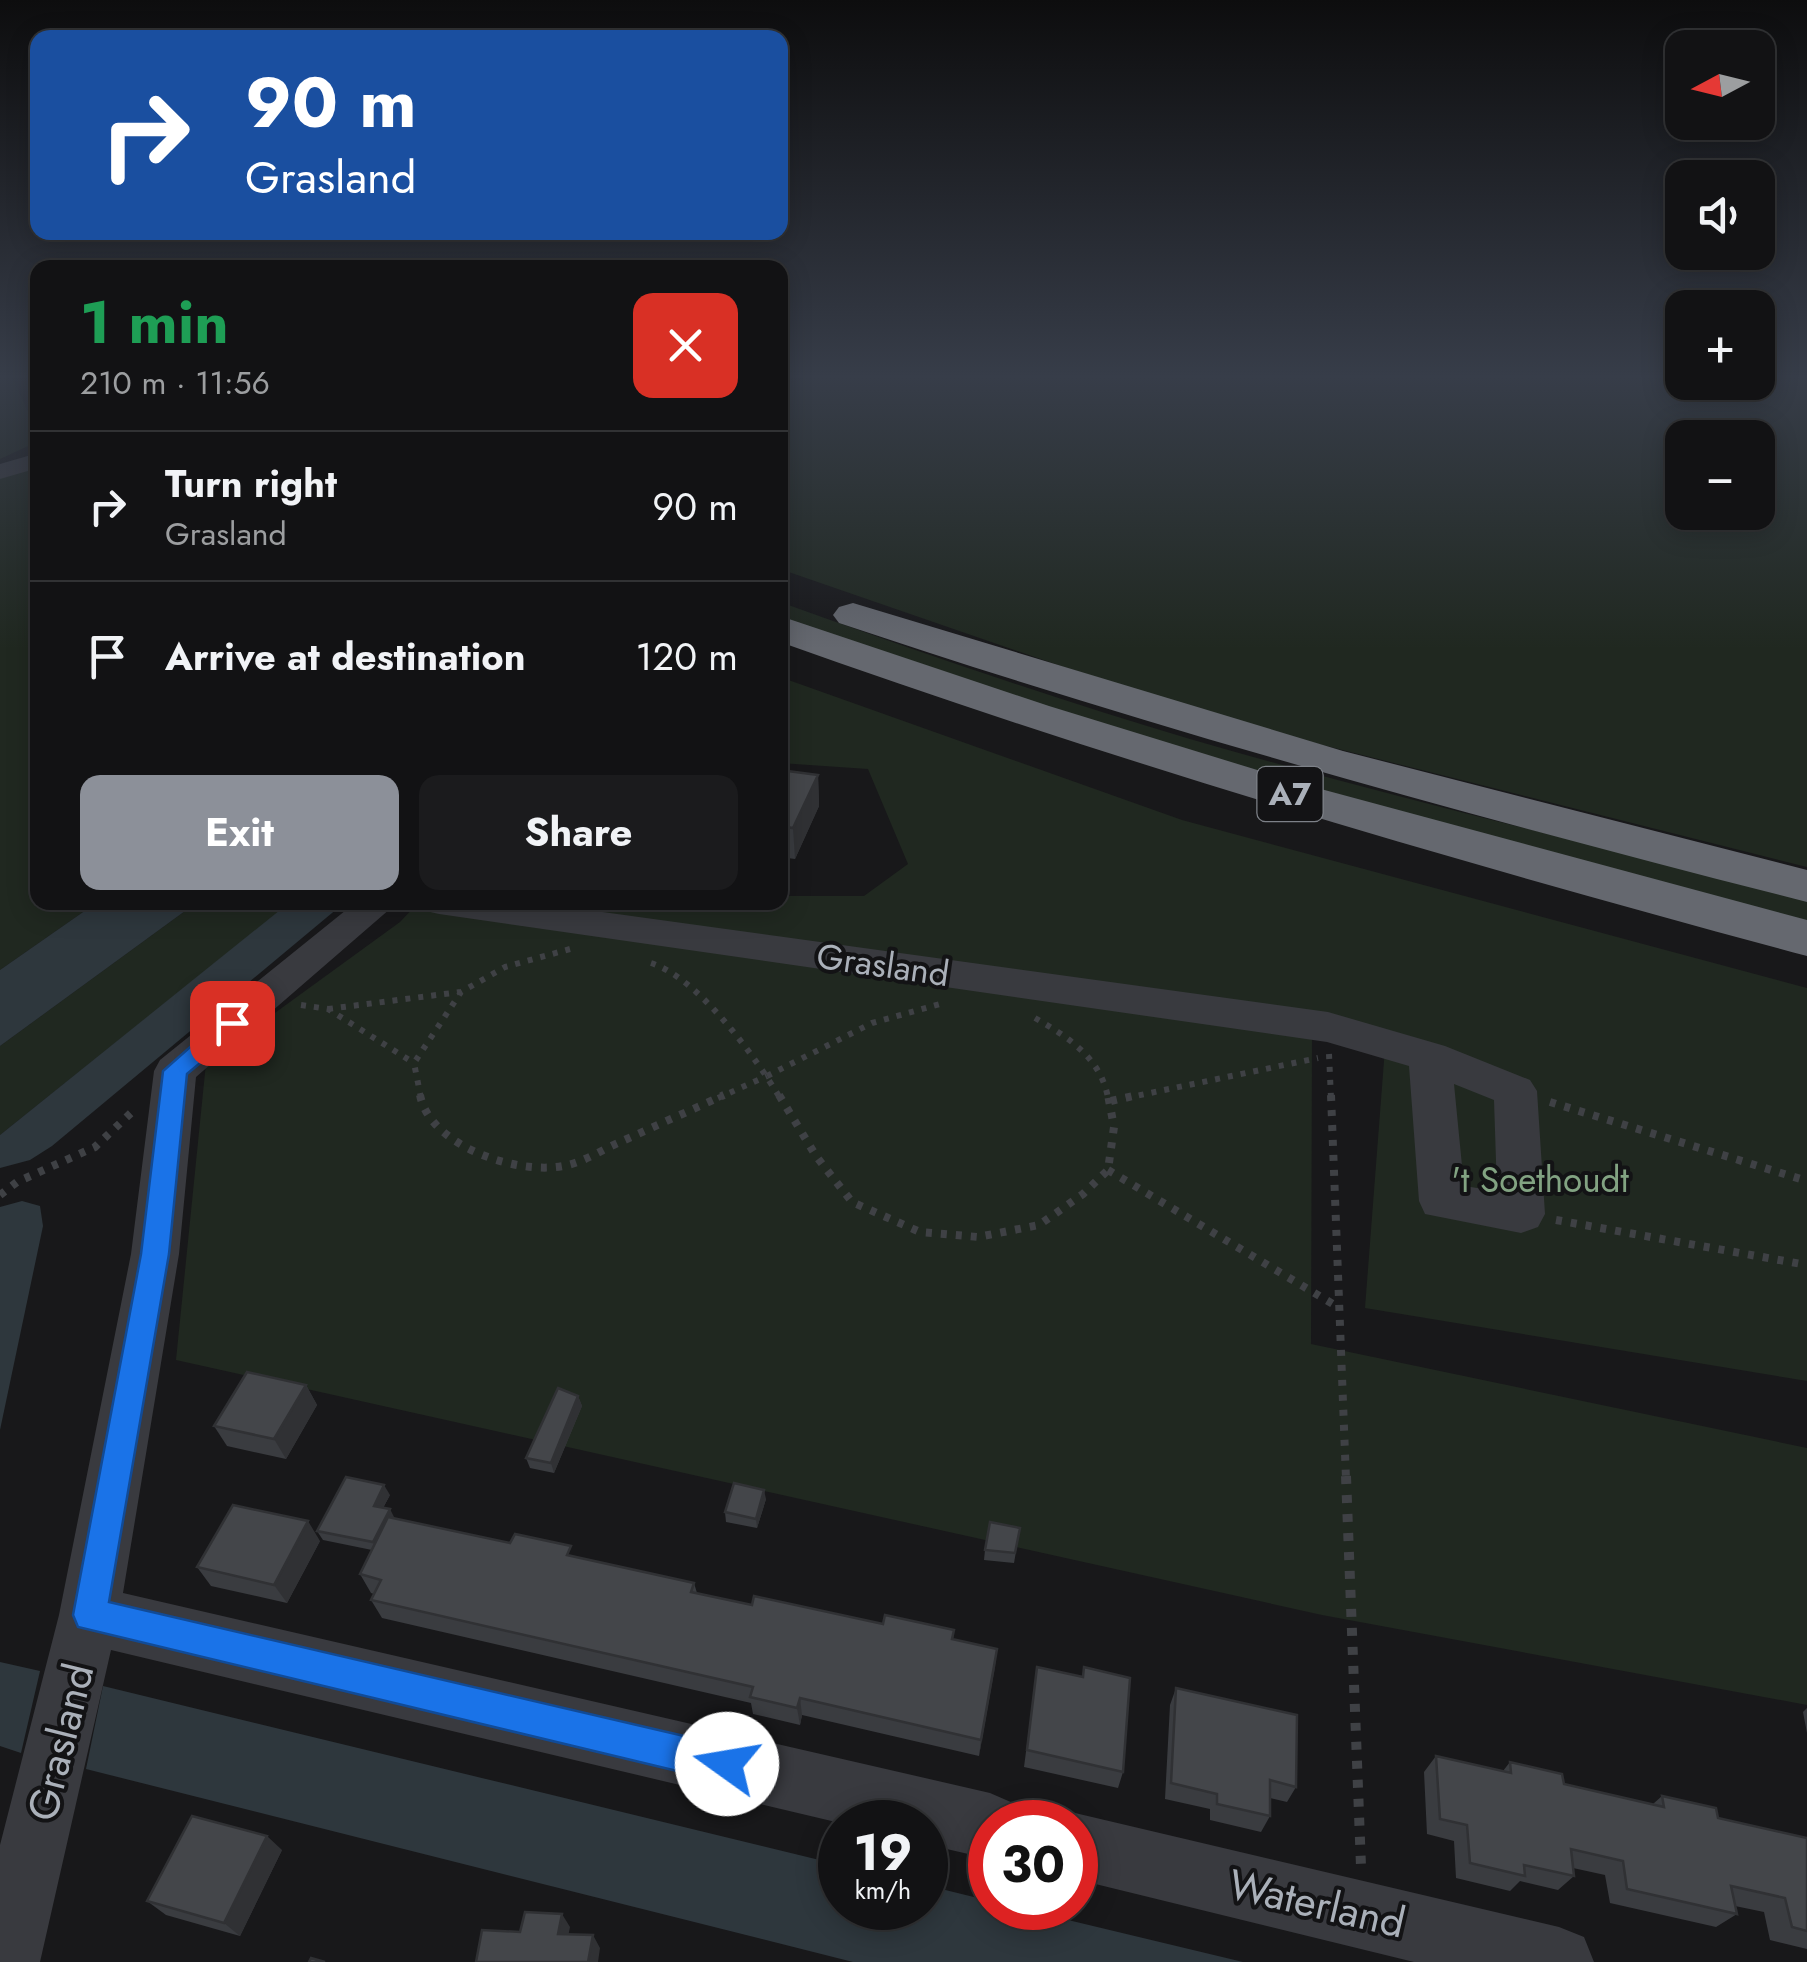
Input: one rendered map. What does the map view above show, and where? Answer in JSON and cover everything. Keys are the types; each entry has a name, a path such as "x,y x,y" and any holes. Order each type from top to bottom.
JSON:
{"highway":[{"name":"A7","path":"788,593 963,652 1233,733 1807,886"},
{"name":"A7","path":"788,631 954,691 1243,781 1807,938"}],"street":[{"path":"175,1071 370,910"},
{"name":"Grasland","path":"490,910 1430,1056 1516,1091"},
{"path":"1430,1056 1442,1201 1521,1214 1516,1091"},
{"name":"Grasland","path":"5,1962 88,1624 155,1254 175,1071"},
{"path":"88,1624 968,1821"},
{"name":"Waterland","path":"1098,1851 1559,1962"}],"path":[{"path":"262,1000 328,1010 461,992 505,967 570,949 585,951"},
{"path":"647,962 664,967 697,992 767,1076 816,1156 852,1202 920,1232 978,1237 1039,1225 1108,1170 1114,1127 1104,1076 1070,1038 1026,1012"},
{"path":"461,992 414,1064 424,1110 442,1134 464,1147 518,1164 568,1166 767,1076 829,1040 908,1010 949,1003"},
{"path":"328,1010 414,1064"},
{"path":"1111,1101 1328,1041 1362,1914"},
{"path":"0,1195 17,1182 95,1147 175,1071"},
{"path":"1516,1091 1807,1181"},
{"path":"1108,1170 1339,1308"},
{"path":"1521,1214 1807,1265"}],"green space":[{"path":"30,467 30,910 86,910 0,970 0,476"},
{"path":"788,467 1665,467 1665,530 1775,530 1775,467 1807,467 1807,867 1259,729 788,572"},
{"path":"788,605 984,674 1190,739 1421,802 1807,898 1807,925 1171,751 788,623"},
{"name":"'t Soethoudt","path":"788,680 1182,820 1807,988 1807,1381 1365,1308 1385,1048 1312,1037 1311,1344 1807,1448 1807,1705 1322,1615 176,1360 206,1063 411,910 788,910 788,896 864,896 908,864 868,769 788,764"},
{"path":"186,910 281,910 0,1135 0,1046"}],"shaded area":[{"path":"86,910 186,910 0,1046 0,970"},
{"path":"280,910 336,910 52,1146 30,1160 0,1168 0,1135"},
{"path":"22,1201 40,1206 43,1226 0,1430 0,1207"},
{"path":"0,1662 40,1671 21,1753 0,1746"},
{"path":"103,1686 818,1860 818,1930 948,1930 948,1891 968,1896 968,1930 1098,1927 1243,1962 853,1962 86,1769"}],"building":[{"path":"788,771 818,775 793,828 788,827"},
{"path":"247,1372 306,1385 274,1439 214,1426"},
{"path":"558,1388 578,1396 551,1463 526,1458"},
{"path":"346,1477 384,1485 374,1506 390,1509 373,1542 317,1531"},
{"path":"734,1483 764,1490 756,1519 725,1512"},
{"path":"233,1505 308,1521 274,1585 197,1567"},
{"path":"388,1517 510,1543 515,1534 571,1546 567,1555 694,1583 691,1592 752,1605 754,1596 883,1624 885,1615 954,1630 952,1639 997,1649 981,1740 800,1698 797,1708 750,1697 753,1687 371,1600 381,1580 360,1574"},
{"path":"990,1522 1020,1528 1015,1553 985,1550"},
{"path":"1037,1667 1083,1677 1084,1667 1130,1678 1123,1772 1027,1750"},
{"path":"1176,1688 1297,1715 1296,1787 1270,1780 1270,1816 1217,1804 1217,1794 1171,1783"},
{"path":"1436,1756 1511,1773 1510,1762 1562,1774 1564,1784 1664,1807 1662,1796 1716,1808 1718,1818 1807,1838 1807,1931 1792,1927 1785,1898 1731,1886 1737,1914 1627,1889 1623,1861 1571,1849 1574,1876 1524,1865 1525,1876 1470,1863 1467,1825 1440,1819"},
{"path":"192,1816 267,1836 224,1923 147,1901"},
{"path":"525,1912 562,1914 558,1934 593,1935 588,1962 476,1962 482,1930 520,1932"}],"route":[{"path":"232,1023 175,1071 155,1254 90,1615 727,1764"}]}
